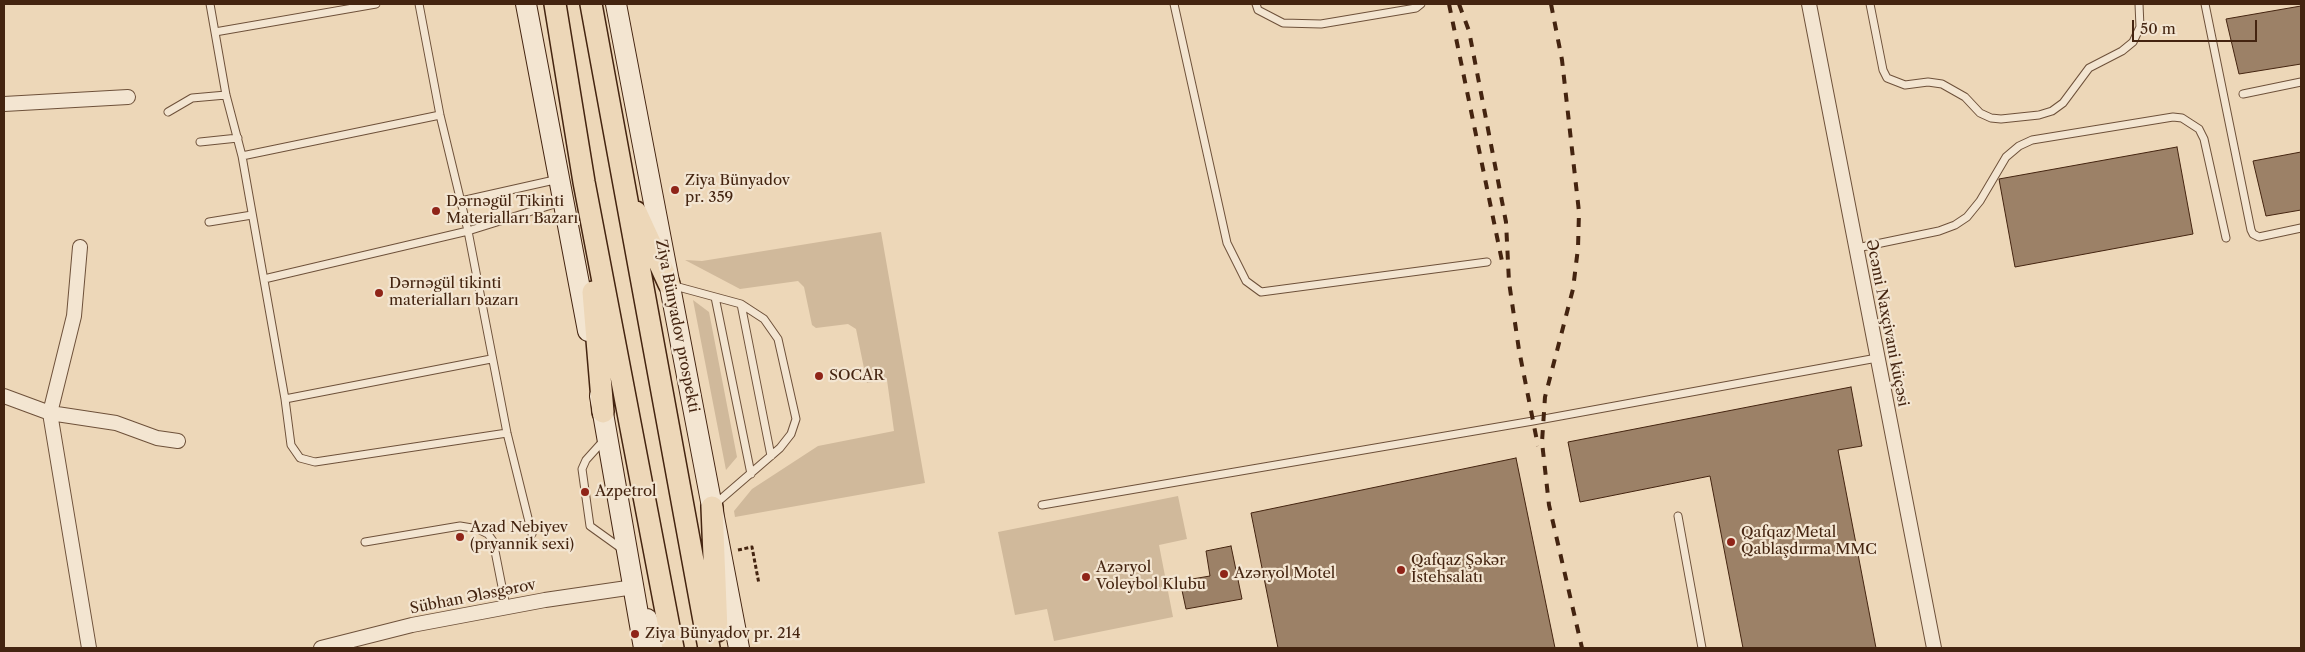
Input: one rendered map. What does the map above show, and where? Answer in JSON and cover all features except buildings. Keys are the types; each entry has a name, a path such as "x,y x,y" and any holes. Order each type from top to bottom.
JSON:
{"main road":[{"path":"526,4 559,179 565,201 644,648"},
{"path":"554,4 584,182 674,648"},
{"name":"Ziya Bünyadov prospekti","path":"592,4 622,180 709,648"},
{"name":"Ziya Bünyadov prospekti","path":"616,4 739,648"},
{"path":"622,180 669,284"},
{"path":"584,182 603,412"},
{"path":"712,507 717,648"},
{"path":"634,587 659,648"}],"street":[{"name":"Əcəmi Naxçivani küçəsi","path":"1809,4 1934,648"},
{"path":"4,104 128,97"},
{"path":"80,247 74,316 50,413 88,648"},
{"path":"4,396 50,413 116,423 157,438 178,442"},
{"name":"Sübhan Ələsgərov","path":"321,648 412,625 506,607 634,587"}],"lane":[{"path":"210,4 226,95 242,156 285,399 291,444 300,458 314,462 507,433"},
{"path":"215,32 376,4"},
{"path":"419,4 440,115 468,230 491,359 532,534"},
{"path":"1174,4 1227,243 1246,281 1261,292 1487,262"},
{"path":"1256,4 1258,10 1283,23 1322,24 1416,8 1421,4"},
{"path":"1870,4 1883,70 1887,78 1905,85 1928,82 1942,84 1965,97 1980,113 1991,118 2002,119 2046,113 2063,103 2089,68 2122,51 2133,42 2140,27 2139,4"},
{"path":"2205,4 2251,230 2253,234 2259,237 2301,228"},
{"path":"2243,94 2301,82"},
{"path":"168,112 192,98 226,95"},
{"path":"242,156 440,115"},
{"path":"1856,248 1939,231 1955,225 1967,217 1980,201 2006,157 2019,146 2032,140 2173,117 2192,122 2200,129 2204,139 2226,238"},
{"path":"200,142 238,138"},
{"path":"461,201 559,179"},
{"path":"264,279 468,230 565,201"},
{"path":"209,222 252,215"},
{"path":"669,284 742,304 764,319 778,339 796,419 791,434 771,456 712,507"},
{"path":"715,297 751,474"},
{"path":"742,304 771,456"},
{"path":"1042,505 1533,422 1877,358"},
{"path":"285,399 491,359"},
{"path":"607,436 586,460 582,469 590,526 628,553"},
{"path":"1678,516 1702,648"},
{"path":"365,542 460,526 482,530 493,541 506,607"}],"path":[{"path":"752,547 759,584"}],"shaded area":[{"path":"881,232 925,483 735,517 734,511 752,489 818,446 894,431 887,380 867,383 856,329 848,324 816,328 812,325 804,287 798,281 740,289 685,260 702,261"},
{"path":"693,300 709,312 737,457 726,470"},
{"name":"Azəryol Voleybol Klubu","path":"1178,496 1187,539 1159,545 1173,617 1054,641 1047,609 1015,615 998,532"}],"railway":[{"path":"1449,4 1503,266"},
{"path":"1459,4 1469,31 1506,222 1509,282 1519,350 1538,446"},
{"path":"1551,4 1562,60 1579,212 1578,248 1573,289 1545,397 1542,442 1549,505 1582,648"}],"place":[{"name":"Ziya Bünyadov pr. 359","path":"675,190"},
{"name":"Dərnəgül Tikinti Materialları Bazarı","path":"436,211"},
{"name":"Dərnəgül tikinti materialları bazarı","path":"379,293"},
{"name":"SOCAR","path":"819,376"},
{"name":"Azpetrol","path":"585,492"},
{"name":"Azad Nebiyev (pryannik sexi)","path":"460,537"},
{"name":"Qafqaz Metal Qablaşdırma MMC","path":"1731,542"},
{"name":"Qafqaz Şəkər İstehsalatı","path":"1401,570"},
{"name":"Azəryol Motel","path":"1224,574"},
{"name":"Azəryol Voleybol Klubu","path":"1086,577"},
{"name":"Ziya Bünyadov pr. 214","path":"635,634"}]}
